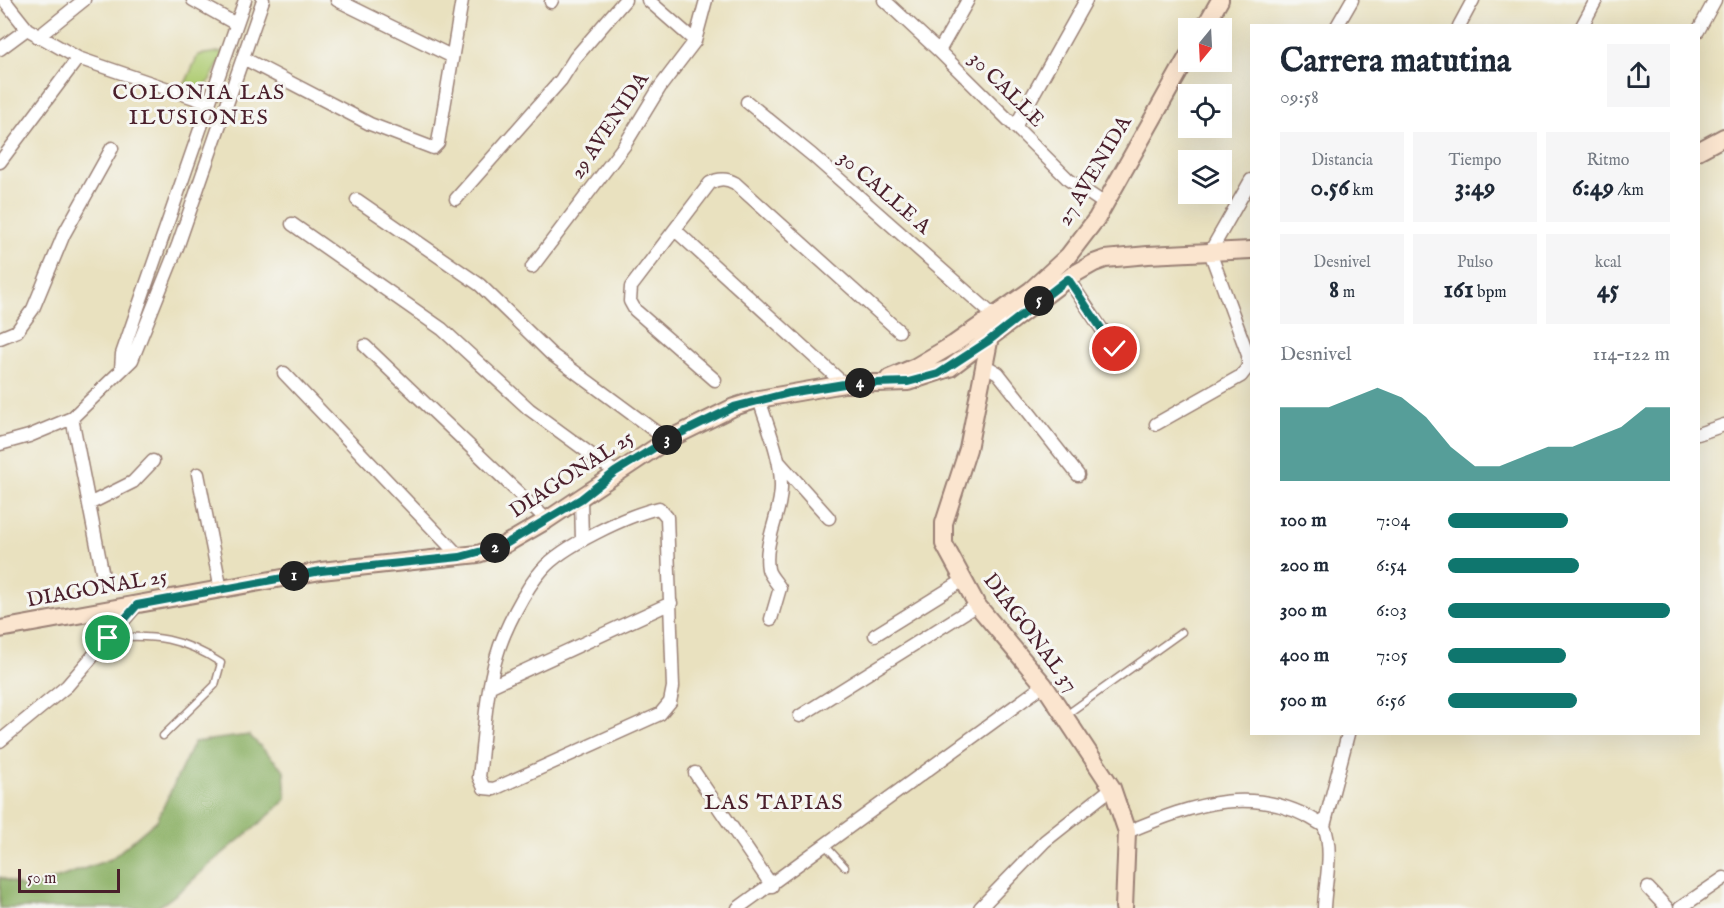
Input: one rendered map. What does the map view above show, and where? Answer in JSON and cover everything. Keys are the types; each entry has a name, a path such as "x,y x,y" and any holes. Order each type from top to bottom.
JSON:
{"main road":[{"path":"1210,18 1220,0"},
{"name":"27 AVENIDA","path":"994,316 1031,290 1079,243 1105,204 1179,72"},
{"path":"1700,150 1724,137"},
{"path":"1079,243 1094,263"},
{"name":"DIAGONAL 25","path":"0,629 321,571 460,557 504,545 581,499 615,472 667,440 734,407 759,399 844,384 908,382 938,374 987,342 1068,279 1094,263 1120,257 1250,250"},
{"name":"DIAGONAL 37","path":"994,316 987,342 968,448 943,528 944,544 977,605 1044,685 1112,788 1127,832 1124,908"},
{"name":"DIAGONAL 25","path":"877,382 934,357 994,316"}],"street":[{"path":"4,0 27,29 78,58 209,103"},
{"path":"38,37 84,0"},
{"path":"193,0 236,24"},
{"path":"121,370 122,354 245,0"},
{"path":"0,444 29,436 72,418 132,360 157,302 263,0"},
{"path":"338,0 451,56"},
{"path":"243,58 370,124 433,148 438,143 462,0"},
{"path":"456,199 561,80 575,58 625,0"},
{"path":"648,0 695,41"},
{"name":"29 AVENIDA","path":"532,267 624,146 660,87 695,41 706,0"},
{"name":"30 CALLE","path":"884,0 939,51 1069,180 1105,204"},
{"path":"939,51 968,0"},
{"path":"1015,127 1086,0"},
{"path":"1338,24 1352,0"},
{"path":"1460,24 1473,0"},
{"path":"1583,24 1596,0"},
{"path":"1700,27 1715,0"},
{"path":"0,49 27,29"},
{"path":"0,162 78,58"},
{"name":"30 CALLE A","path":"747,102 812,155 994,316"},
{"path":"0,338 17,331 33,309 68,226 112,148"},
{"path":"715,380 635,310 630,301 631,287 710,183 721,179 731,180 899,331"},
{"path":"1156,424 1241,376 1248,367 1248,356 1210,252 1250,182"},
{"path":"357,200 480,285 551,354 667,440"},
{"path":"292,224 442,329 530,409 615,472"},
{"path":"675,230 844,384"},
{"path":"1068,279 1115,349"},
{"path":"365,346 547,520"},
{"path":"984,365 998,373 1078,475"},
{"path":"284,373 460,557"},
{"path":"759,399 778,461 782,485 780,507 769,545 768,570 780,588 771,619"},
{"path":"72,418 103,576"},
{"path":"1700,433 1724,425"},
{"path":"89,504 133,482 153,461"},
{"path":"778,461 829,518"},
{"path":"198,474 221,590"},
{"path":"581,499 582,540"},
{"path":"658,508 667,518 671,603 673,687 670,702 660,714 494,789 484,788 479,777 490,686 497,654 514,616 542,569 582,540 642,512 658,508"},
{"path":"875,635 962,581"},
{"path":"490,686 671,603"},
{"path":"0,741 67,686 137,605"},
{"path":"800,716 977,605"},
{"path":"738,908 772,886 1044,685"},
{"path":"1324,826 1348,735"},
{"path":"695,773 772,886"},
{"path":"980,908 1045,841 1112,788"},
{"path":"1127,832 1196,806 1225,800 1253,800 1309,816 1324,826 1329,837 1324,908"},
{"path":"1680,908 1724,878"},
{"path":"1648,888 1667,908"}],"lane":[{"path":"1064,716 1182,632"},
{"path":"108,638 144,635 173,640 221,663 215,685 163,736"},
{"path":"825,845 845,867"}],"green space":[{"path":"226,51 201,96 185,84 198,55"},
{"path":"249,735 284,770 286,799 180,892 156,908 0,908 0,877 27,889 111,859 157,820 194,742"}],"district":[{"name":"COLONIA LAS ILUSIONES","path":"199,106"},
{"name":"LAS TAPIAS","path":"774,803"}],"route":[{"path":"108,638 137,605 321,571 460,557 478,554 504,545 581,499 615,472 667,440 734,407 759,399 844,384 908,382 938,374 961,362 1068,279 1115,349"}]}
